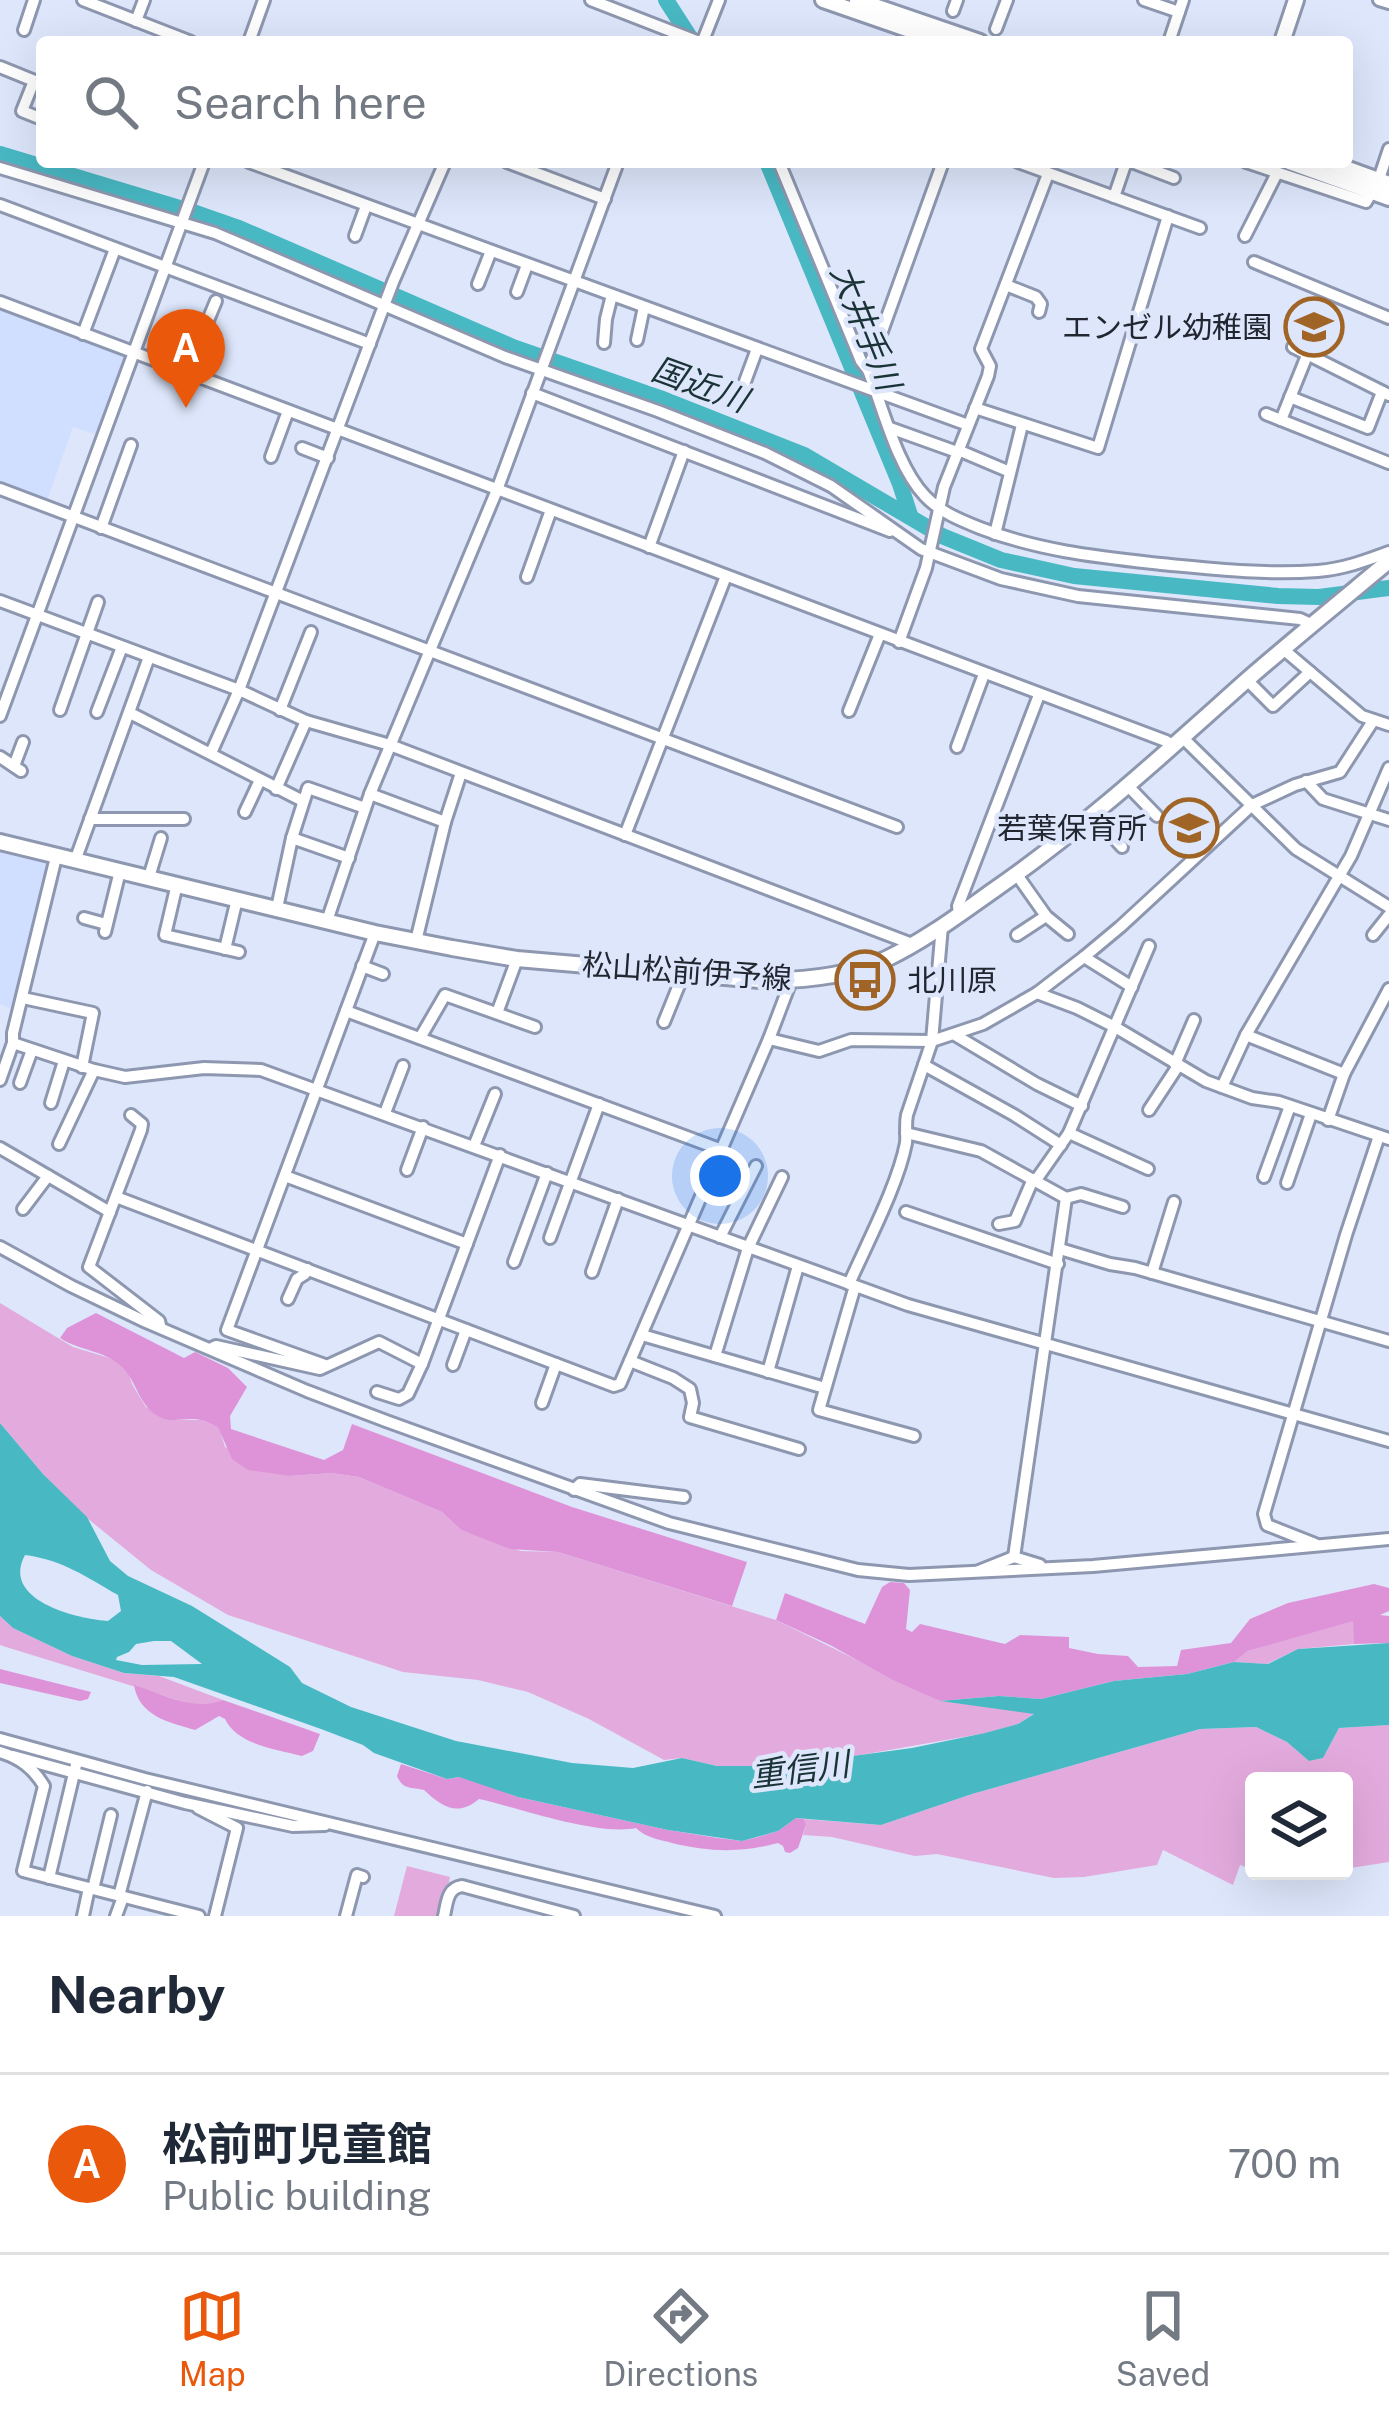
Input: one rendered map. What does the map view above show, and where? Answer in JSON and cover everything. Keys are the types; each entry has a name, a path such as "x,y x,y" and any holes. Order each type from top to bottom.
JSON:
{"main road":[{"path":"823,0 927,36"},
{"path":"857,0 962,36"},
{"path":"1284,36 1296,0"},
{"path":"1288,168 1380,185"},
{"path":"1342,168 1380,185 1389,198"},
{"name":"松山松前伊予線","path":"0,842 375,933 517,958 791,981 860,968 912,944 1017,875 1389,561"}],"street":[{"path":"24,30 34,0"},
{"path":"83,0 175,36"},
{"path":"136,21 144,0"},
{"path":"251,36 264,0"},
{"path":"592,0 668,35"},
{"path":"705,36 719,0"},
{"path":"996,29 1007,0"},
{"path":"1144,0 1181,6 1171,36"},
{"path":"1379,0 1389,3"},
{"path":"0,68 36,81"},
{"path":"36,86 22,111 36,117"},
{"path":"1380,185 1389,148"},
{"path":"0,168 181,221 256,249 540,369 782,461 831,486 930,551 1000,579 1078,596 1318,621"},
{"path":"0,716 202,168"},
{"path":"265,168 968,425"},
{"path":"212,753 392,284 442,168"},
{"path":"523,168 604,199"},
{"path":"327,921 370,794 497,490 616,168"},
{"path":"781,168 916,486 938,511 1042,549 1269,573 1351,566 1389,552"},
{"path":"868,370 941,168"},
{"path":"1033,168 1200,228"},
{"path":"1114,197 1126,168"},
{"path":"1146,168 1174,178"},
{"path":"1245,236 1282,168"},
{"path":"899,642 930,551 944,487 990,366 981,349 1048,174"},
{"path":"0,206 370,344"},
{"path":"355,236 366,206"},
{"path":"975,408 1098,448 1168,216"},
{"path":"83,334 115,249"},
{"path":"478,284 490,251"},
{"path":"1254,262 1389,318"},
{"path":"517,292 527,265"},
{"path":"1006,285 1036,297 1039,312"},
{"path":"604,343 612,295"},
{"path":"185,372 216,301"},
{"path":"0,302 984,674 1178,742 1296,849 1389,911 1373,935"},
{"path":"637,340 644,307"},
{"path":"1290,397 1368,428 1386,394 1293,346"},
{"path":"743,387 757,349"},
{"path":"1281,420 1308,353"},
{"path":"532,393 904,536"},
{"path":"272,457 288,411"},
{"path":"1266,414 1389,463"},
{"path":"995,534 1022,425"},
{"path":"890,428 1010,472"},
{"path":"101,528 131,445"},
{"path":"302,448 328,458"},
{"path":"649,547 684,451"},
{"path":"0,490 897,827"},
{"path":"527,577 551,510"},
{"path":"626,835 726,576"},
{"path":"0,601 306,721 461,772 912,944"},
{"path":"60,710 98,602"},
{"path":"280,710 311,632"},
{"path":"849,711 880,634"},
{"path":"97,712 122,646"},
{"path":"1283,649 1349,707 1389,725"},
{"path":"75,861 149,657"},
{"path":"1247,680 1274,706 1310,672"},
{"path":"957,748 984,674"},
{"path":"959,914 958,906 1039,694"},
{"path":"130,712 302,801"},
{"path":"276,789 306,721"},
{"path":"769,1039 819,1051 851,1040 932,1041 983,1024 1037,993 1120,928 1252,805 1340,772 1373,721"},
{"path":"0,758 18,769 23,742"},
{"path":"1222,1087 1246,1035 1340,876 1389,769"},
{"path":"416,941 461,772"},
{"path":"245,812 260,780"},
{"path":"1306,781 1323,799 1389,820"},
{"path":"1127,786 1156,817"},
{"path":"278,908 308,788 365,808"},
{"path":"370,794 445,822"},
{"path":"1093,815 1122,847"},
{"path":"90,819 184,819"},
{"path":"149,877 161,838"},
{"path":"292,838 349,858"},
{"path":"0,1080 56,857"},
{"path":"84,918 105,928 120,871"},
{"path":"1017,875 1046,916 1068,934"},
{"path":"177,884 165,935 239,952"},
{"path":"225,949 237,899"},
{"path":"1017,935 1046,916"},
{"path":"914,1436 819,1410 852,1285 898,1166 907,1137 904,1126 932,1041 941,926"},
{"path":"326,1365 227,1330 375,933"},
{"path":"998,1223 1015,1222 1035,1180 1069,1133 1149,946"},
{"path":"1084,957 1132,987"},
{"path":"496,1013 517,958"},
{"path":"362,966 382,974"},
{"path":"664,1022 680,973"},
{"path":"116,1197 614,1386 620,1384 642,1335 791,981"},
{"path":"1328,1120 1344,1073 1389,989"},
{"path":"1037,993 1077,1007 1222,1087 1386,1137 1320,1321 1264,1521 1316,1545"},
{"path":"420,1038 445,994 535,1027"},
{"path":"22,998 92,1013 88,1069 59,1144"},
{"path":"346,1011 722,1150"},
{"path":"1149,1110 1177,1065 1194,1020"},
{"path":"9,1035 32,1050 125,1077 248,1068 317,1088 908,1305 1389,1441"},
{"path":"955,1035 1082,1106"},
{"path":"1246,1035 1344,1073"},
{"path":"20,1083 32,1050"},
{"path":"51,1102 64,1061"},
{"path":"923,1065 1060,1145"},
{"path":"385,1113 403,1066"},
{"path":"475,1146 495,1094"},
{"path":"550,1238 599,1104"},
{"path":"1264,1177 1290,1106"},
{"path":"1287,1183 1311,1114"},
{"path":"131,1115 142,1124 141,1130 89,1267 158,1321 160,1328"},
{"path":"407,1170 423,1127"},
{"path":"906,1133 981,1151 1066,1198 1081,1194 1123,1207"},
{"path":"1069,1133 1148,1169"},
{"path":"1,1152 110,1212"},
{"path":"377,1392 404,1398 422,1364 500,1156"},
{"path":"720,1237 756,1166"},
{"path":"514,1262 547,1173"},
{"path":"23,1209 49,1176"},
{"path":"285,1176 467,1244"},
{"path":"715,1356 748,1248 782,1177"},
{"path":"1014,1557 1066,1198"},
{"path":"592,1272 618,1199"},
{"path":"1153,1273 1174,1202"},
{"path":"906,1212 1058,1264"},
{"path":"0,1247 160,1328 307,1391 687,1528 858,1570 909,1576 1045,1569 1389,1538"},
{"path":"1060,1250 1388,1338"},
{"path":"768,1372 798,1266"},
{"path":"288,1299 297,1279 308,1269"},
{"path":"453,1365 466,1330"},
{"path":"642,1335 825,1388"},
{"path":"208,1350 216,1346 320,1369 379,1342 422,1364"},
{"path":"630,1361 690,1389 690,1417 799,1449"},
{"path":"542,1403 556,1364"},
{"path":"574,1490 580,1484 684,1497"},
{"path":"976,1573 1014,1557 1045,1569"},
{"path":"0,1739 194,1805 293,1826 328,1823"},
{"path":"7,1754 161,1783 715,1916"},
{"path":"7,1754 34,1770 44,1786 22,1871 199,1916"},
{"path":"49,1878 76,1766"},
{"path":"161,1783 237,1828 215,1916"},
{"path":"116,1916 146,1791"},
{"path":"83,1916 111,1815"},
{"path":"346,1916 357,1876 364,1877"},
{"path":"443,1916 450,1892 462,1886 574,1916"}],"shaded area":[{"path":"0,307 128,354 101,436 73,427 46,503 0,486"},
{"path":"0,849 49,862 48,884 16,1011 0,1004"},
{"path":"0,1303 73,1347 113,1359 128,1371 146,1407 176,1420 202,1420 219,1427 225,1447 290,1476 359,1477 442,1512 461,1530 521,1551 558,1552 776,1620 940,1701 1035,1713 1018,1724 986,1733 838,1759 780,1766 664,1760 528,1692 478,1680 403,1672 228,1615 151,1570 87,1518 0,1423"},
{"path":"96,1313 184,1358 195,1352 228,1368 247,1387 230,1416 231,1429 324,1460 343,1450 352,1424 572,1507 747,1562 732,1606 558,1552 510,1549 461,1530 442,1512 359,1477 248,1470 232,1459 218,1427 202,1420 154,1414 121,1366 60,1338 67,1328"},
{"path":"904,1583 910,1590 906,1629 912,1632 920,1624 1005,1644 1020,1635 1069,1637 1069,1648 1128,1656 1138,1667 1177,1666 1181,1650 1231,1643 1250,1619 1288,1603 1374,1584 1389,1588 1389,1611 1380,1615 1389,1616 1389,1643 1354,1644 1353,1621 1187,1674 1114,1681 1041,1699 999,1696 940,1701 776,1620 785,1593 865,1624 882,1587"},
{"path":"0,1616 13,1628 72,1656 124,1673 159,1676 223,1700 194,1705 0,1645"},
{"path":"1354,1620 1354,1644 1298,1649 1267,1664 1234,1662 1248,1651"},
{"path":"0,1669 91,1692 80,1701 0,1683"},
{"path":"134,1685 190,1703 223,1700 320,1734 313,1751 302,1756 248,1740 219,1716 195,1730 148,1711"},
{"path":"1389,1725 1389,1862 1353,1868 1353,1772 1245,1772 1245,1867 1240,1865 1233,1885 1163,1850 1157,1865 1054,1878 937,1854 915,1856 803,1835 804,1819 881,1825 1200,1729 1256,1727 1287,1742 1309,1761 1323,1758 1339,1728"},
{"path":"401,1764 447,1779 474,1780 518,1797 718,1838 758,1837 796,1818 804,1819 806,1825 798,1848 790,1853 778,1843 738,1850 699,1848 652,1838 636,1828 580,1825 479,1799 464,1808 450,1808 424,1790 402,1784 397,1776"},
{"path":"407,1866 450,1877 441,1916 394,1916"}],"water":[{"name":"重信川","path":"0,1423 87,1517 110,1561 128,1576 192,1606 290,1667 302,1683 351,1707 456,1741 572,1763 633,1768 682,1758 717,1766 779,1766 912,1748 1018,1724 1034,1714 940,1701 999,1696 1041,1699 1114,1681 1187,1674 1234,1662 1268,1664 1298,1649 1389,1643 1389,1725 1339,1728 1323,1758 1309,1761 1287,1742 1256,1727 1200,1729 881,1825 796,1818 778,1831 742,1841 668,1830 518,1797 459,1777 447,1779 174,1677 124,1673 72,1656 13,1628 0,1616","holes":["25,1555 63,1565 118,1595 121,1611 108,1621 46,1604 23,1584 20,1571","171,1641 202,1664 142,1665 116,1660 136,1644"]}],"waterway":[{"name":"大井手川","path":"666,0 689,36"},
{"name":"国近川","path":"0,154 36,165"},
{"name":"国近川","path":"47,168 239,228 513,347 804,455 942,536 1001,560 1074,576 1278,596 1319,597 1389,588"},
{"name":"大井手川","path":"769,168 910,515"}],"place":[{"name":"エンゼル幼稚園","path":"1314,327"},
{"name":"松前町児童館","path":"186,408"},
{"name":"若葉保育所","path":"1189,828"},
{"name":"北川原","path":"865,980"}]}
